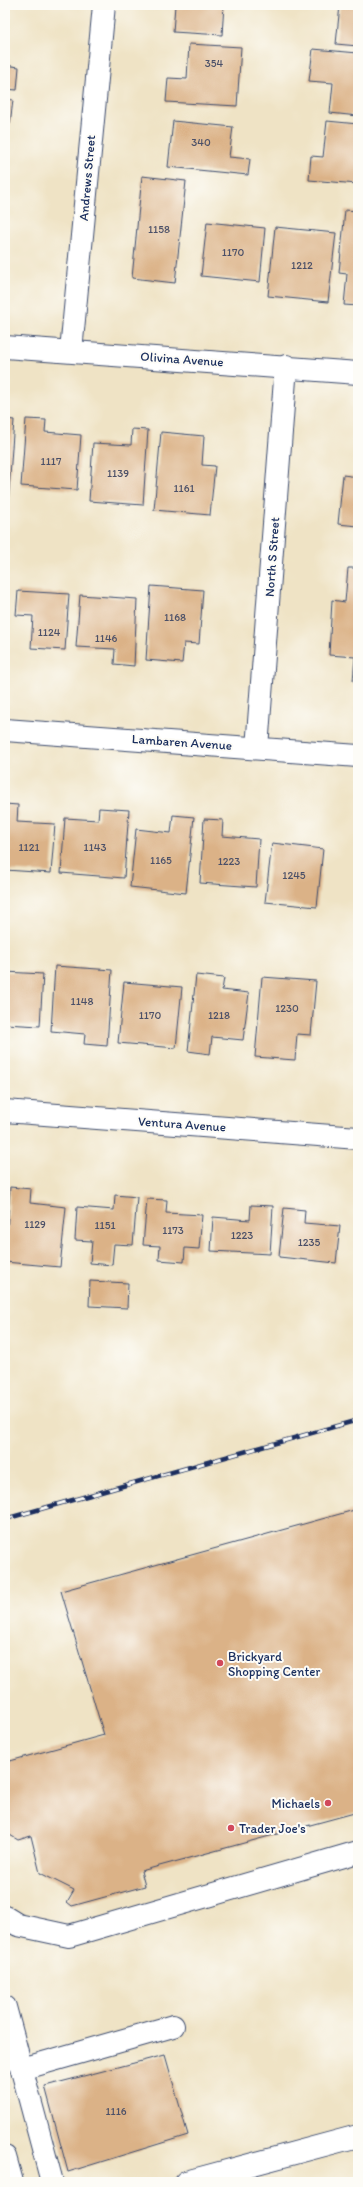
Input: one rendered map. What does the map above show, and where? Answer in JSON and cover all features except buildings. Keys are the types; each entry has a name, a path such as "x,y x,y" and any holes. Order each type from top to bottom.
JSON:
{"street":[{"name":"Andrews Street","path":"70,351 104,5"},
{"name":"Olivina Avenue","path":"5,347 286,366 358,373"},
{"name":"North S Street","path":"258,748 286,366"},
{"name":"Lambaren Avenue","path":"5,730 358,756"},
{"name":"Ventura Avenue","path":"5,1111 358,1138"},
{"path":"5,1917 18,1925 69,1936 358,1852"},
{"path":"5,2007 9,2038 22,2069 52,2182"},
{"path":"22,2069 173,2026"},
{"path":"186,2182 358,2136"},
{"path":"5,2157 12,2182"}],"railway":[{"path":"5,1519 358,1420"}],"place":[{"name":"Brickyard Shopping Center","path":"220,1663"},
{"name":"Michaels","path":"328,1803"},
{"name":"Trader Joe's","path":"231,1828"}]}
